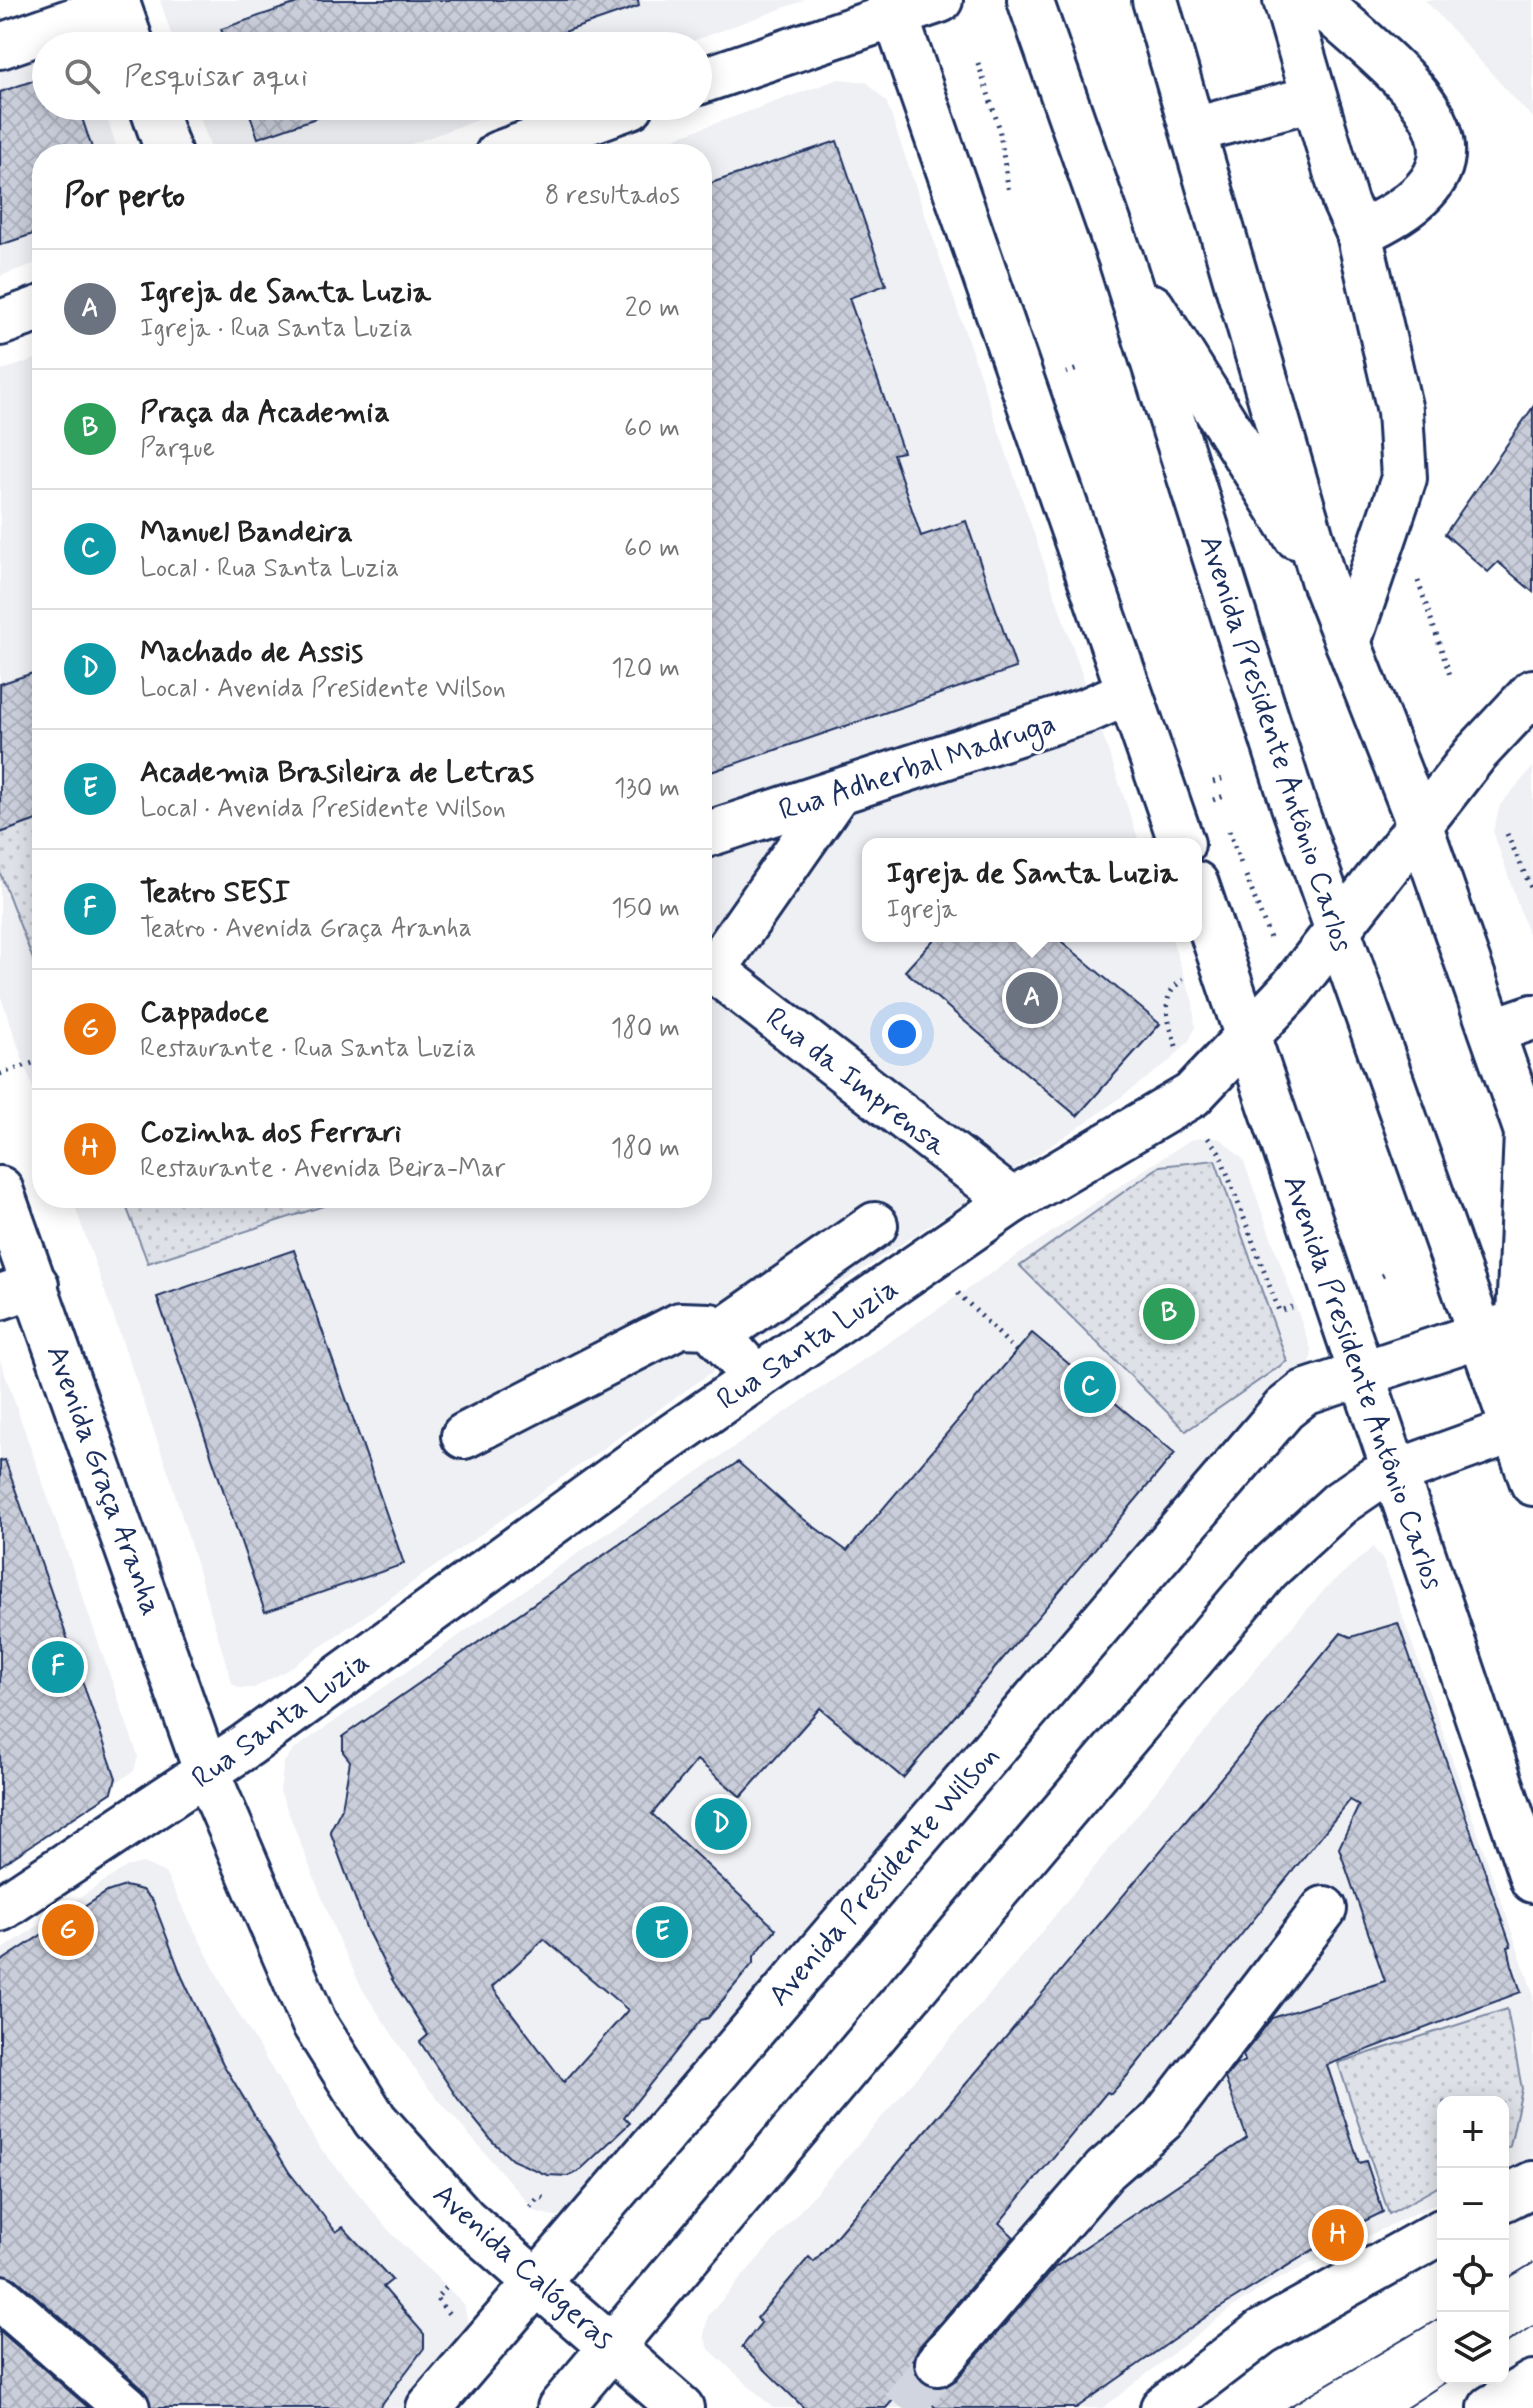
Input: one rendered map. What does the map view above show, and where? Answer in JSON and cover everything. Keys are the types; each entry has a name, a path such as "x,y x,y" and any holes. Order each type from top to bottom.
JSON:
{"main road":[{"path":"712,77 892,7 940,0"},
{"name":"Avenida Presidente Antônio Carlos","path":"1030,0 1121,259 1294,806 1480,1335 1523,1426 1533,1483"},
{"path":"560,2408 1268,1569 1340,1503 1394,1471 1523,1426 1530,1141 1420,826 1323,579 1155,0"},
{"path":"1286,0 1345,202 1359,233 1400,411 1404,478 1348,643"},
{"path":"1317,0 1408,84 1440,126 1440,171 1430,187 1398,216 1359,233"},
{"path":"37,32 117,2 127,32"},
{"path":"892,7 1180,838"},
{"path":"0,46 32,34"},
{"path":"1194,130 1314,98"},
{"path":"157,120 165,144"},
{"path":"526,144 592,120"},
{"path":"1121,259 1323,579"},
{"path":"0,323 32,312"},
{"name":"Rua Adherbal Madruga","path":"712,833 1088,710 1129,692"},
{"name":"Rua Santa Luzia","path":"0,1909 207,1773 756,1378 1012,1201 1192,1095 1248,1039 1339,932 1476,753 1533,692"},
{"path":"712,961 837,793"},
{"name":"Avenida Presidente Antônio Carlos","path":"1202,902 1533,1880"},
{"name":"Rua da Imprensa","path":"712,969 1012,1201"},
{"path":"1492,1031 1533,1017"},
{"name":"Avenida Graça Aranha","path":"0,1189 18,1291 207,1773"},
{"path":"719,1334 875,1225"},
{"name":"Avenida Presidente Wilson","path":"429,2408 1284,1409 1304,1393 1527,1319"},
{"path":"464,1436 680,1325 696,1323 710,1326 756,1378"},
{"name":"Avenida Calógeras","path":"207,1773 314,2023 375,2120 464,2219 681,2408"},
{"path":"938,2363 1105,2170 1162,2120 1324,1909"},
{"path":"1509,2196 1533,2184"},
{"path":"1163,2408 1262,2332 1437,2234"},
{"path":"0,2298 127,2408"},
{"path":"1491,2408 1533,2383"}],"path":[{"path":"978,63 999,127"},
{"path":"1418,579 1451,678"},
{"path":"1221,807 1213,782 1222,779"},
{"path":"1226,820 1272,943"},
{"path":"1507,834 1533,892"},
{"path":"1177,1053 1165,1007 1172,987 1185,978"},
{"path":"0,1074 32,1063"},
{"path":"1207,1137 1219,1152 1279,1311 1297,1305"},
{"path":"926,1262 1016,1351"}],"shaded area":[{"path":"160,0 805,0 712,34 170,32"},
{"path":"1425,0 1533,0 1533,118 1521,106"},
{"path":"32,59 32,120 108,120 116,144 32,144 32,265 0,276 0,71"},
{"path":"839,79 867,82 887,103 1138,838 862,838 862,942 1173,942 1193,1002 1195,1028 1189,1041 1171,1060 1097,1115 779,1325 289,1669 254,1688 239,1688 232,1683 170,1477 76,1208 712,1208 712,144 658,144"},
{"path":"201,120 477,120 411,144 209,144"},
{"path":"32,360 32,1085 0,994 0,371"},
{"path":"1533,767 1533,949 1493,831 1500,805"},
{"path":"32,822 32,957 0,873 0,833"},
{"path":"1207,1137 1221,1139 1243,1159 1312,1352 1310,1365 1274,1387 1201,1469 895,1835 571,2210 556,2217 535,2211 424,2083 363,1990 339,1941 280,1791 284,1762 293,1750 619,1525 1139,1173 1190,1140"},
{"path":"1215,1160 1287,1361 1186,1431 1020,1266 1160,1166"},
{"path":"127,1208 318,1208 148,1263"},
{"path":"0,1360 138,1756 134,1771 0,1859"},
{"path":"1373,1547 1384,1562 1533,1993 1533,2157 1509,2169 1509,2096 1437,2096 1437,2203 1272,2282 1230,2309 1103,2408 773,2408 709,2349 704,2336 708,2316 1012,1968 1274,1647 1328,1586"},
{"path":"143,1863 165,1873 231,2001 318,2145 391,2233 464,2304 469,2328 409,2408 152,2408 0,2277 0,1951 126,1867"},
{"path":"1507,2009 1522,2089 1510,2146 1509,2096 1437,2096 1437,2187 1389,2214 1338,2063"}],"building":[{"path":"306,0 638,0 639,6 564,32 222,32 221,29"},
{"path":"32,81 32,120 83,120 91,144 32,144 32,234 0,245 0,92"},
{"path":"252,120 310,120 258,138"},
{"path":"837,141 886,285 849,298 903,452 893,454 921,536 966,521 1016,668 712,772 712,183"},
{"path":"1533,407 1533,592 1498,562 1488,572 1445,534"},
{"path":"32,673 32,822 0,833 0,684"},
{"path":"932,942 1062,942 1160,1024 1077,1116 905,971"},
{"path":"294,1250 404,1564 265,1612 157,1297"},
{"path":"1032,1333 1175,1453 903,1778 820,1708 741,1797 697,1760 652,1814 776,1929 754,1956 754,1962 708,2018 701,2020 624,2117 630,2123 578,2172 568,2176 547,2175 512,2160 458,2099 420,2042 428,2035 393,1981 367,1930 330,1831 342,1808 350,1761 343,1752 343,1736 738,1462 794,1512 847,1551","holes":["544,1939 628,2010 564,2082 492,1987"]},
{"path":"5,1460 116,1778 112,1792 0,1866 0,1461"},
{"path":"1398,1623 1511,1946 1508,1947 1521,1992 1327,2065 1359,2163 1366,2161 1383,2212 1342,2232 1213,2312 1076,2408 936,2408 907,2384 886,2408 804,2408 742,2347 761,2323 757,2318 809,2257 814,2262 1006,2037 1341,1633 1351,1637","holes":["1350,1800 1359,1805 1339,1848 1385,1981 1272,2018 1243,2055 1245,2061 1236,2065 1225,2078 1247,2138 1054,2268 956,2380 945,2387 934,2388 922,2382 914,2370 913,2359 919,2347 1014,2237 999,2223 1107,2092 1111,2094 1128,2075"]},
{"path":"125,1886 142,1890 153,1901 182,1977 223,2064 289,2172 336,2232 343,2227 392,2280 383,2287 424,2334 424,2348 379,2408 151,2408 143,2389 16,2279 0,2274 0,1962 107,1892"},
{"path":"0,2331 89,2408 0,2408"}],"tunnel":[{"path":"902,2408 938,2363"}],"tram line":[{"path":"1509,2277 1533,2263"},
{"path":"1287,2408 1437,2320"},
{"path":"1509,2341 1533,2326"},
{"path":"1406,2408 1443,2384"}],"place":[{"name":"Igreja de Santa Luzia","path":"1032,998"},
{"name":"Praça da Academia","path":"1169,1314"},
{"name":"Manuel Bandeira","path":"1090,1387"},
{"name":"Teatro SESI","path":"58,1667"},
{"name":"Machado de Assis","path":"721,1824"},
{"name":"Cappadoce","path":"68,1930"},
{"name":"Academia Brasileira de Letras","path":"662,1932"},
{"name":"Cozinha dos Ferrari","path":"1338,2235"}]}
